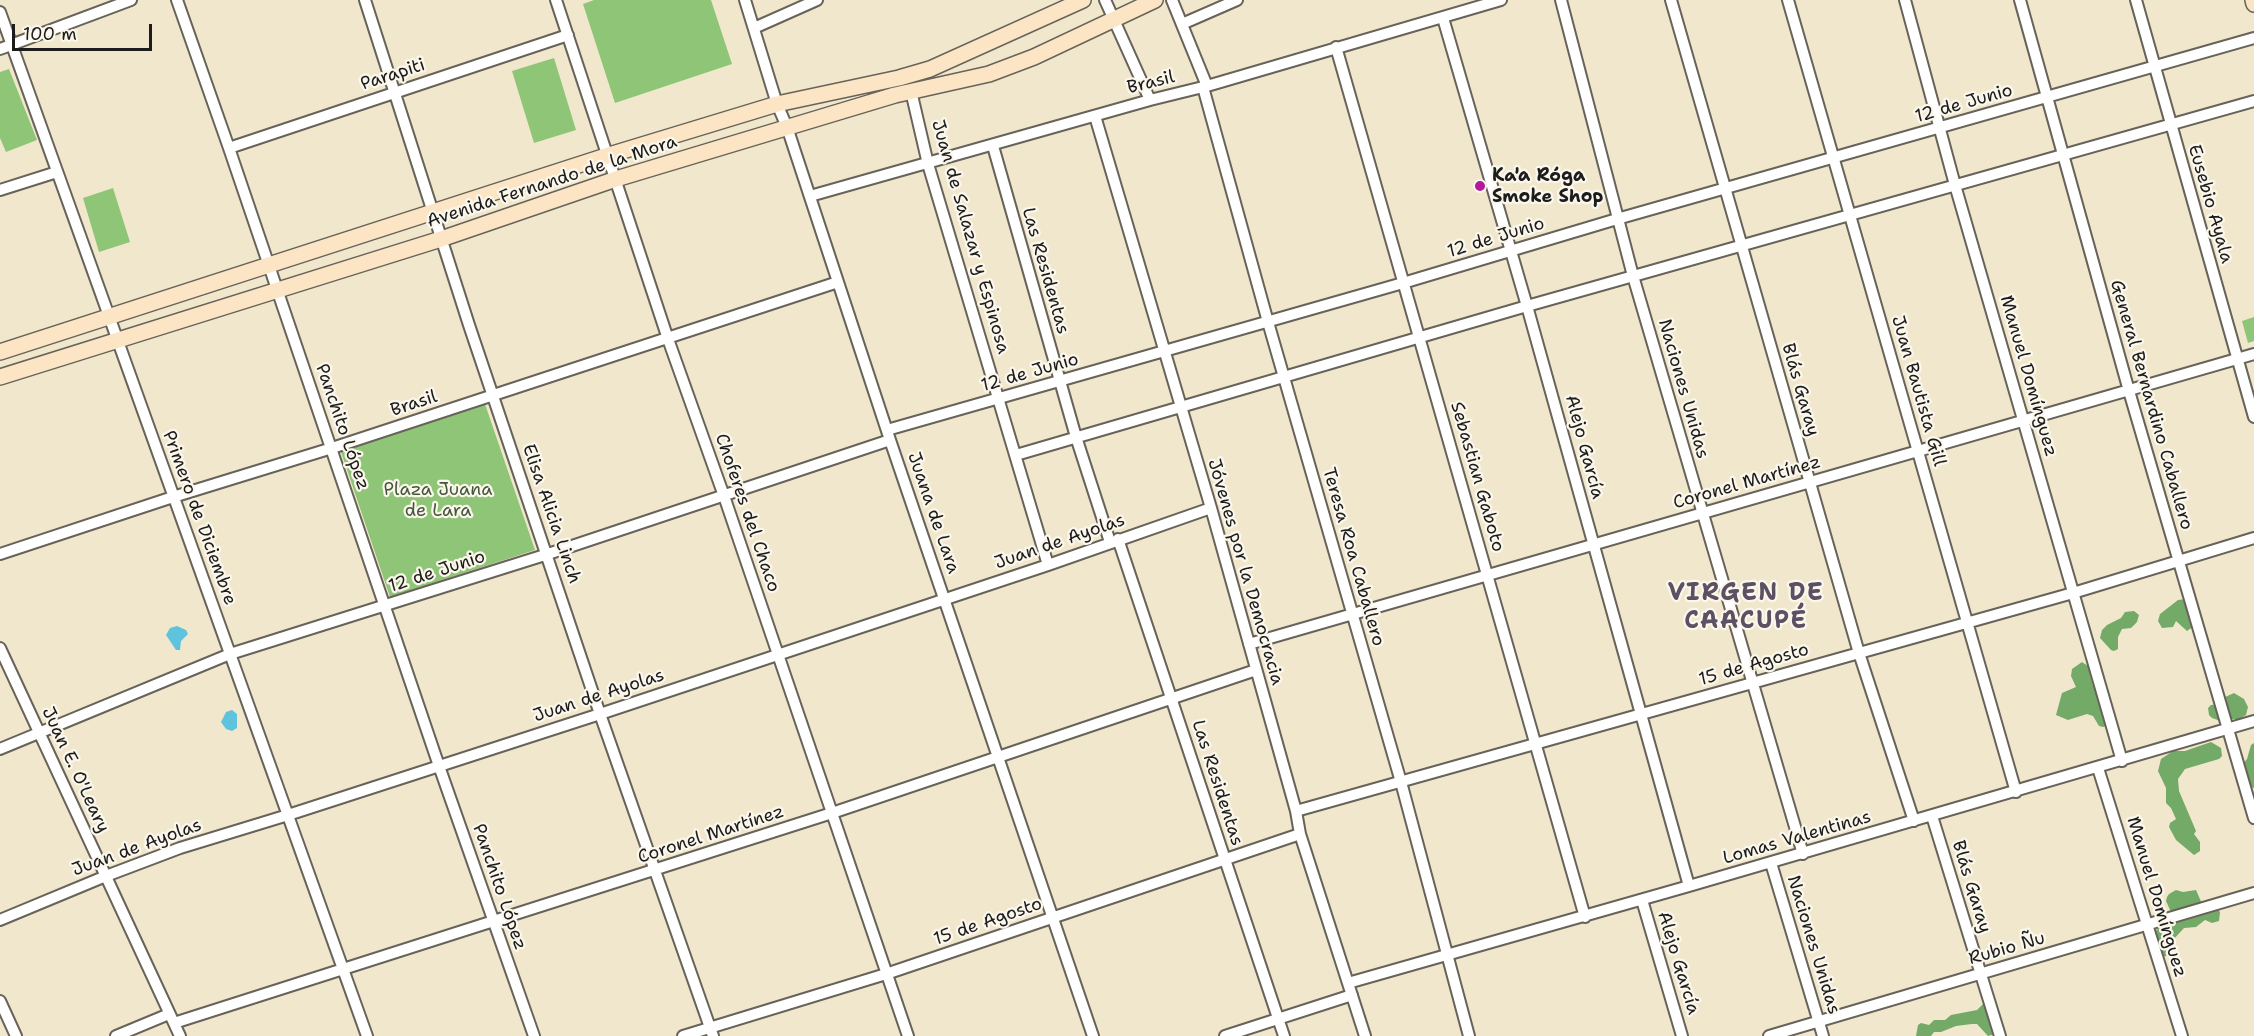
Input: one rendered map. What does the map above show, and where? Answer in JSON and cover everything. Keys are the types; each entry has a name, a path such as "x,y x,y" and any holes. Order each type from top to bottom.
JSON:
{"main road":[{"name":"Avenida Fernando de la Mora","path":"0,352 606,156 777,104 899,78 930,69 1083,0"},
{"name":"Avenida Fernando de la Mora","path":"0,377 441,238 616,179 911,91 988,74 1034,57 1155,0"},
{"path":"2253,0 2254,4"}],"street":[{"path":"0,49 131,0"},
{"name":"Panchito López","path":"177,0 230,148 439,766 534,1036"},
{"name":"Elisa Alicia Linch","path":"365,0 492,395 548,554 600,714 712,1032"},
{"name":"Choferes del Chaco","path":"556,0 668,339 779,655 908,1036"},
{"name":"Juana de Lara","path":"745,0 777,104 787,127 1093,1036"},
{"path":"754,28 817,0"},
{"path":"1105,0 1150,99"},
{"name":"Teresa Roa Caballero","path":"1172,0 1205,87 1268,322 1401,782 1469,1036"},
{"path":"1182,24 1237,0"},
{"name":"Brasil","path":"810,196 993,146 1150,99 1205,87 1501,0"},
{"name":"Naciones Unidas","path":"1561,0 1633,276 1803,854"},
{"name":"Blás Garay","path":"1671,0 1859,653 1914,821"},
{"name":"Juan Bautista Gill","path":"1788,0 2016,792"},
{"name":"Manuel Domínguez","path":"1905,0 1955,185 2122,761"},
{"name":"General Bernardino Caballero","path":"2020,0 2129,391 2254,818"},
{"name":"Eusebio Ayala","path":"2136,0 2254,417"},
{"name":"Primero de Diciembre","path":"0,12 367,1036"},
{"name":"Alejo García","path":"1443,18 1527,306 1689,886"},
{"name":"Parapiti","path":"230,148 568,35"},
{"name":"12 de Junio","path":"0,749 230,654 386,606 724,496 889,435 1000,398 1403,283 1724,188 2254,38"},
{"name":"Sebastian Gaboto","path":"1336,47 1585,916"},
{"name":"Juan de Salazar y Espinosa","path":"911,91 928,164 1000,398 1048,565"},
{"path":"1016,455 1527,306 2254,101"},
{"name":"Jóvenes por la Democracia","path":"1095,116 1211,508 1296,811 1300,834 1365,1036"},
{"name":"Las Residentas","path":"993,146 1076,437 1172,700 1284,1036"},
{"path":"0,190 57,172"},
{"name":"Brasil","path":"0,554 838,282"},
{"name":"Coronel Martínez","path":"1249,644 2254,354"},
{"name":"Juan de Ayolas","path":"0,920 180,848 779,655 1211,508"},
{"name":"15 de Agosto","path":"1296,811 2073,593 2254,538"},
{"name":"Juan E. O'Leary","path":"0,648 180,1036"},
{"name":"Coronel Martínez","path":"116,1036 656,870 998,759 1256,670"},
{"name":"Lomas Valentinas","path":"1348,983 1803,854 2254,721"},
{"name":"Manuel Domínguez","path":"2098,768 2182,1036"},
{"name":"Blás Garay","path":"1932,816 2001,1036"},
{"name":"15 de Agosto","path":"683,1036 712,1032 1300,834"},
{"name":"Naciones Unidas","path":"1770,863 1823,1036"},
{"name":"Rubio Ñu","path":"1769,1036 2254,893"},
{"name":"Alejo García","path":"1642,900 1682,1036"},
{"path":"1225,1036 1352,994"},
{"path":"0,1001 16,1036"}],"green space":[{"path":"594,0 711,0 732,64 615,103 583,4"},
{"path":"554,58 576,130 534,143 512,71"},
{"path":"9,69 37,140 6,152 0,138 0,72"},
{"path":"113,188 130,242 99,252 83,198"},
{"path":"2254,317 2254,341 2248,343 2242,321"},
{"name":"Plaza Juana de Lara","path":"485,404 535,550 390,597 341,452"},
{"path":"2186,599 2194,626 2187,631 2176,621 2173,627 2162,628 2158,621 2160,614 2178,600"},
{"path":"2134,611 2139,615 2137,622 2131,628 2122,629 2118,637 2118,649 2111,650 2100,638 2102,630 2121,618 2125,612"},
{"path":"2082,662 2088,666 2093,686 2098,691 2107,726 2099,726 2093,716 2087,714 2068,720 2056,715 2062,693 2076,687 2071,676 2072,669"},
{"path":"2234,693 2244,699 2248,707 2246,715 2223,722 2209,715 2208,708 2211,705 2219,704 2223,698"},
{"path":"2211,742 2221,748 2222,756 2219,759 2185,769 2178,779 2179,791 2196,831 2194,834 2200,842 2200,851 2194,855 2176,840 2169,827 2170,823 2176,819 2166,803 2166,788 2158,771 2161,759 2173,751 2185,751"},
{"path":"2254,743 2254,788 2246,786 2242,765"},
{"path":"2176,890 2183,892 2196,890 2203,906 2215,906 2220,912 2219,921 2212,923 2205,920 2196,927 2184,928 2173,940 2167,956 2159,957 2152,933 2162,926 2171,912 2166,901 2169,894"},
{"path":"1983,1004 1987,1004 1995,1032 1992,1035 1988,1036 1977,1024 1972,1024 1934,1032 1931,1036 1916,1036 1918,1025 1921,1023 1929,1025 1934,1020 1945,1020 1951,1015 1977,1010"}],"water":[{"path":"177,626 186,630 188,634 181,641 180,650 176,650 166,635 170,628"},
{"path":"232,710 237,714 237,728 232,731 226,729 221,722 226,712"}],"place":[{"name":"Ka'a Róga Smoke Shop","path":"1480,186"}],"district":[{"name":"VIRGEN DE CAACUPÉ","path":"1746,608"}]}
